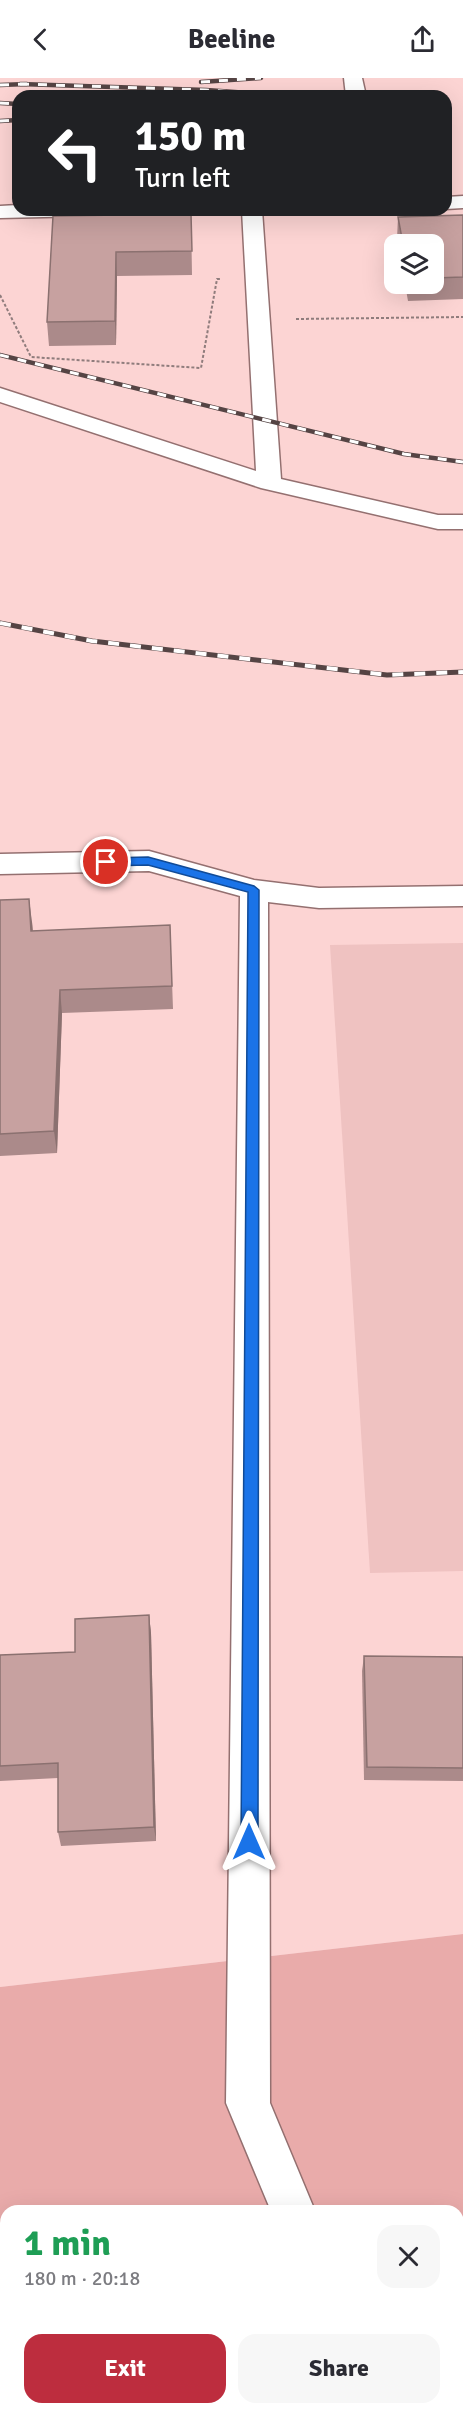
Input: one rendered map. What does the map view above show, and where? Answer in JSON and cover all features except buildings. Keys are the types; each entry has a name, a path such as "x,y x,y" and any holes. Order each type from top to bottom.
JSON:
{"street":[{"path":"252,216 269,483"},
{"path":"0,395 269,483 438,522 463,522"},
{"path":"0,864 148,861 254,890 319,898 463,896"},
{"path":"254,890 249,2103 291,2205"}],"path":[{"path":"0,295 31,357 201,368 217,279 281,279 297,320 463,317"}],"shaded area":[{"path":"0,78 463,78 463,1934 0,1987"},
{"path":"463,943 463,1571 370,1573 330,945"},
{"path":"463,1934 463,2205 0,2205 0,1987"}],"railway":[{"path":"201,82 261,78"},
{"path":"0,85 24,84"},
{"path":"24,84 206,90"},
{"path":"0,103 12,104"},
{"path":"0,121 12,120"},
{"path":"0,355 404,454 463,462"},
{"path":"0,623 92,641 387,675 463,672"}],"route":[{"path":"106,862 148,861 254,890 249,1842"}]}
